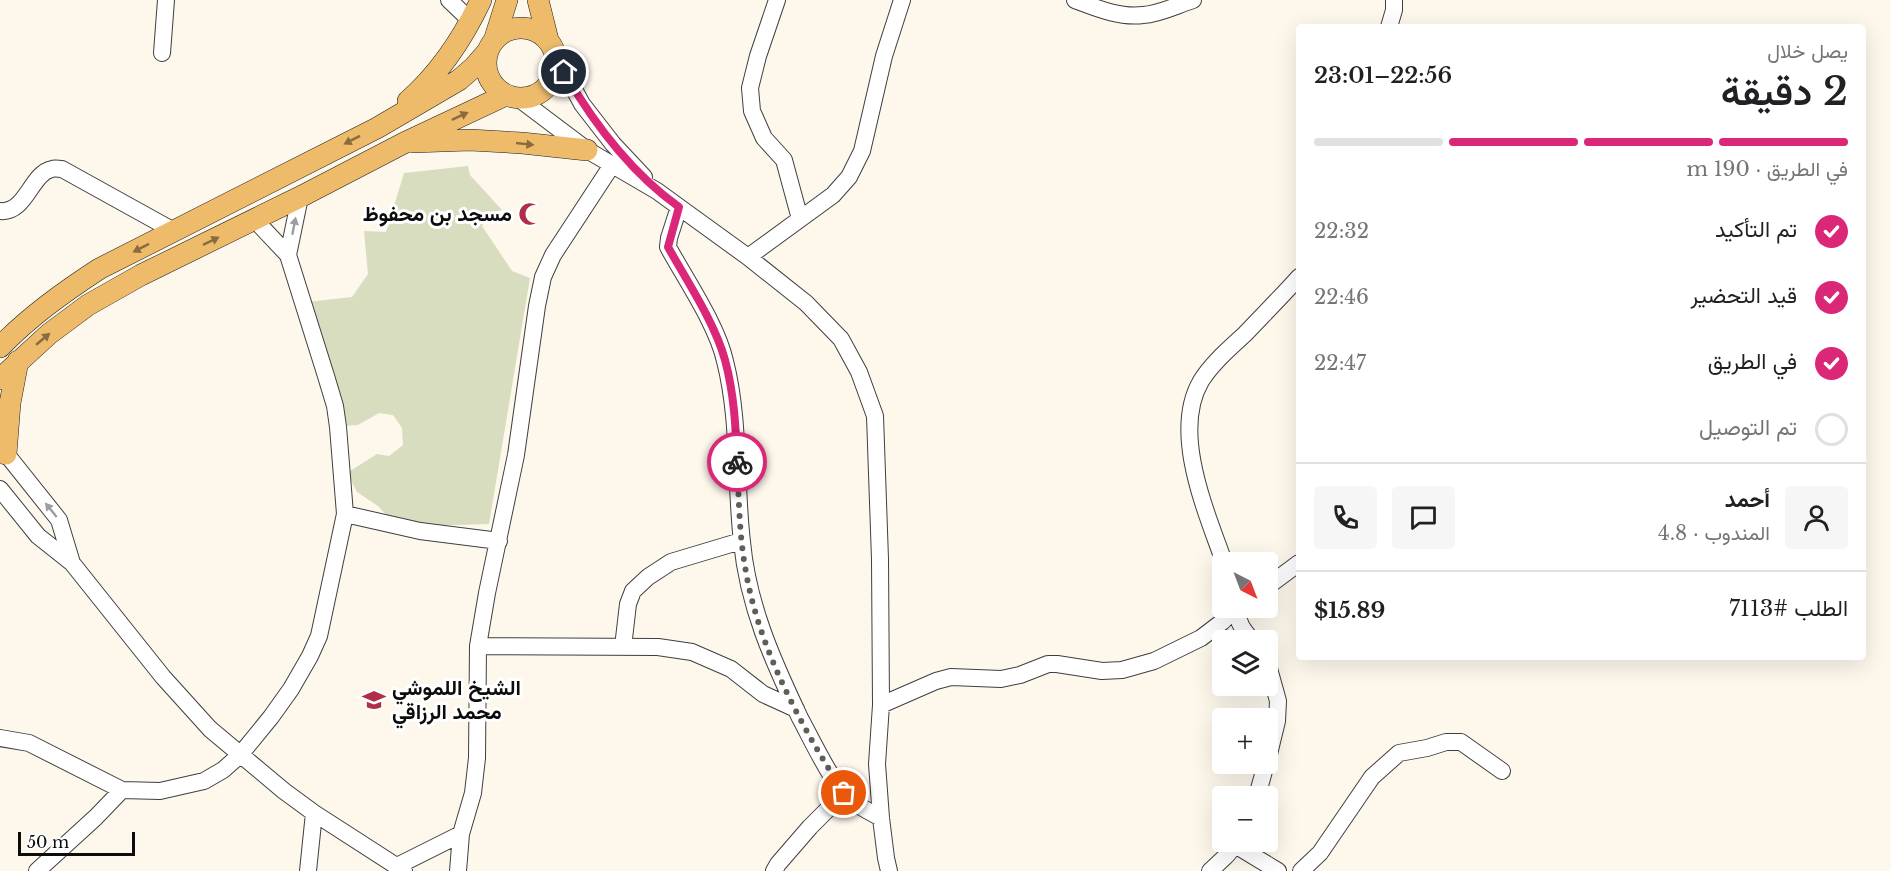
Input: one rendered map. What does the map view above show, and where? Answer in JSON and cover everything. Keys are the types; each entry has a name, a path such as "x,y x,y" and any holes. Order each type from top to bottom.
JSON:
{"main road":[{"path":"377,128 416,94 447,60 481,0"},
{"path":"507,0 486,64 488,77 495,88 512,97"},
{"path":"0,379 50,334 87,306 141,275 404,143 512,97 531,97 543,91 551,81 556,69 537,0"},
{"path":"1,345 57,297 99,269 377,128 459,80 474,67 503,33 515,28 527,28 538,33 552,48"},
{"path":"404,143 482,141 587,150"},
{"path":"3,450 18,361"}],"street":[{"path":"162,53 166,0"},
{"path":"449,0 471,21"},
{"path":"777,0 750,88 752,111 765,138 783,160 800,219"},
{"path":"748,257 833,195 849,177 862,151 884,56 902,0"},
{"path":"1075,0 1102,10 1127,15 1145,15 1193,0"},
{"path":"1390,24 1394,0"},
{"path":"552,48 582,104 613,144 657,191"},
{"path":"512,97 587,150 657,191 748,257 806,303 841,339 859,372 875,416 880,559 881,705 877,764 881,818 889,871"},
{"path":"458,871 461,834 472,793 477,758 478,646 516,455 543,277 553,255 612,165"},
{"path":"0,211 17,206 44,173 52,169 62,169 174,231"},
{"path":"288,255 300,197"},
{"path":"679,207 668,247 714,331 725,359 736,427 741,541 748,581 761,630 774,664 817,751 852,802 881,818"},
{"path":"0,738 29,743 122,790 160,791 204,781 224,770 240,755 272,717 310,656 319,636 345,514 335,406 288,255 254,219"},
{"path":"1221,552 1197,481 1189,418 1192,398 1202,379 1217,360 1296,280"},
{"path":"3,450 59,520 72,563"},
{"path":"0,489 38,536 72,563 163,677 210,729 314,813 401,869 461,834"},
{"path":"345,514 420,531 499,541"},
{"path":"623,647 628,604 633,591 648,577 671,562 741,541"},
{"path":"1278,579 1296,565"},
{"path":"881,705 951,676 1001,679 1056,663 1102,671 1122,670 1154,661 1201,638 1225,618"},
{"path":"478,646 658,647 692,652 731,669 764,694 796,709"},
{"path":"1302,871 1320,853 1371,777 1399,753 1446,742 1461,742 1502,771"},
{"path":"37,871 122,790"},
{"path":"774,871 810,827 844,793"},
{"path":"308,871 314,813"},
{"path":"1210,871 1228,852"},
{"path":"1250,852 1278,871"}],"green space":[{"path":"468,166 470,175 502,210 490,214 482,226 512,271 530,278 489,524 424,526 392,521 378,506 357,492 347,473 377,454 389,456 403,445 402,428 393,415 379,413 358,425 343,426 307,302 352,297 368,274 364,231 386,232 404,173"}],"way so far":[{"path":"737,462 741,541 752,599 761,630 774,664 817,751 844,793"}],"place":[{"name":"مسجد بن محفوظ","path":"530,214"},
{"name":"الشيخ اللموشي محمد الرزاقي","path":"374,700"}],"route":[{"path":"564,72 582,104 613,144 657,191 679,207 668,247 714,331 725,359 736,427 737,462"}]}
